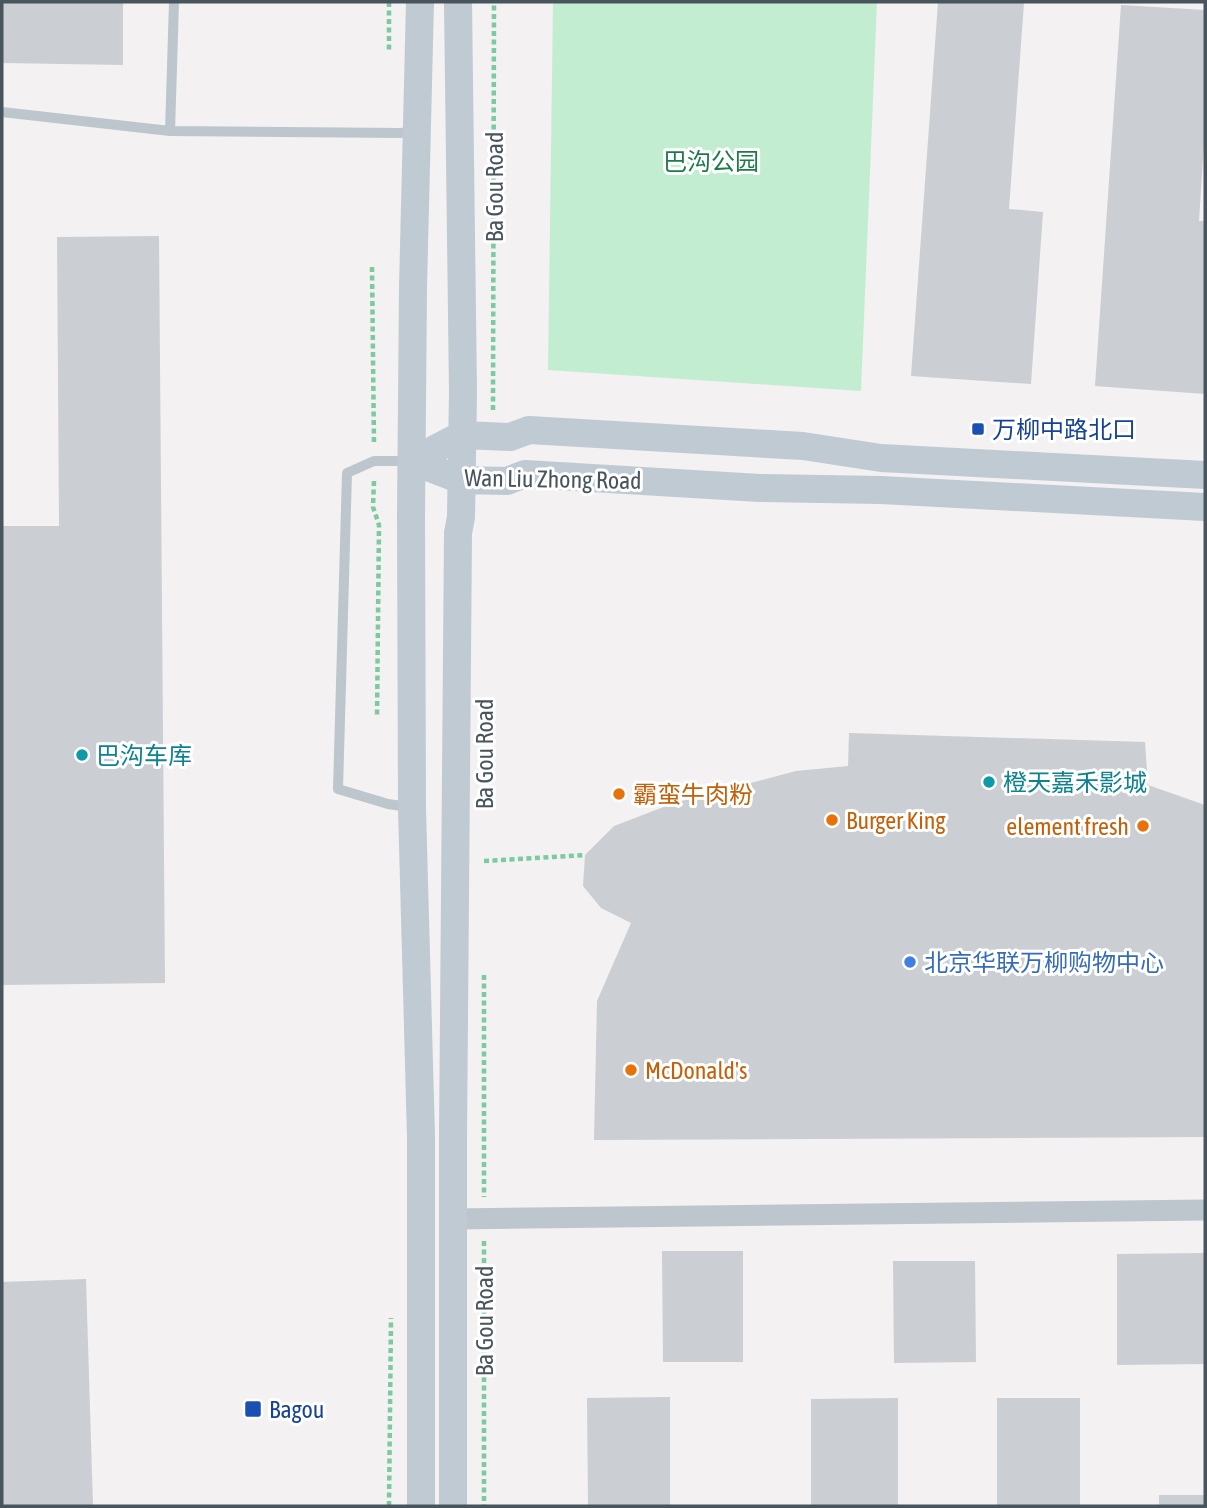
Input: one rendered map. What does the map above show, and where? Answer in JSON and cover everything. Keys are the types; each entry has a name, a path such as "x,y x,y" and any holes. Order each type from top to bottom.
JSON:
{"main road":[{"path":"420,2 413,288 412,808 421,1137 421,1506"},
{"name":"Ba Gou Road","path":"453,1506 457,560 461,517 462,435 458,2"},
{"name":"Wan Liu Zhong Road","path":"412,461 462,435 510,437 528,430 803,446 881,458 1205,475"},
{"name":"Wan Liu Zhong Road","path":"412,461 461,480 507,481 524,474 760,488 881,489 1205,507"}],"street":[{"path":"453,1219 1205,1210"}],"lane":[{"path":"170,131 174,2"},
{"path":"2,112 170,131 417,130"},
{"path":"412,461 374,461 346,473 338,789 412,808"}],"path":[{"name":"Ba Gou Road","path":"490,436 493,400 494,2"},
{"path":"372,267 375,397 373,507 379,525 377,718"},
{"path":"484,861 585,855"},
{"name":"Ba Gou Road","path":"484,972 484,1506"}],"green space":[{"name":"巴沟公园","path":"553,2 877,2 861,391 548,370"}],"building":[{"path":"2,2 123,2 123,65 2,63"},
{"path":"938,2 1024,3 1009,209 1043,212 1031,384 911,376"},
{"path":"1121,5 1205,10 1205,127 1199,221 1205,221 1205,394 1095,386"},
{"name":"巴沟车库","path":"159,236 165,983 2,985 2,526 59,526 57,237"},
{"name":"北京华联万柳购物中心","path":"849,733 1145,742 1148,785 1205,805 1205,1137 594,1140 597,1001 631,923 601,908 583,886 585,855 614,826 674,803 796,771 848,766"},
{"path":"662,1251 743,1251 743,1362 663,1362"},
{"path":"1204,1253 1205,1364 1117,1365 1117,1254"},
{"path":"893,1261 975,1261 976,1362 894,1363"},
{"path":"86,1279 93,1506 2,1506 2,1282"},
{"path":"670,1397 670,1506 588,1506 587,1398"},
{"path":"898,1398 898,1506 811,1506 811,1399"},
{"path":"997,1398 1080,1398 1080,1506 997,1506"},
{"path":"1159,1495 1205,1495 1205,1506 1159,1506"}],"place":[{"name":"万柳中路北口","path":"978,429"},
{"name":"巴沟车库","path":"82,755"},
{"name":"橙天嘉禾影城","path":"989,782"},
{"name":"霸蛮牛肉粉","path":"619,794"},
{"name":"Burger King","path":"832,820"},
{"name":"element fresh","path":"1143,826"},
{"name":"北京华联万柳购物中心","path":"910,962"},
{"name":"McDonald's","path":"631,1070"},
{"name":"Bagou","path":"253,1409"}]}
